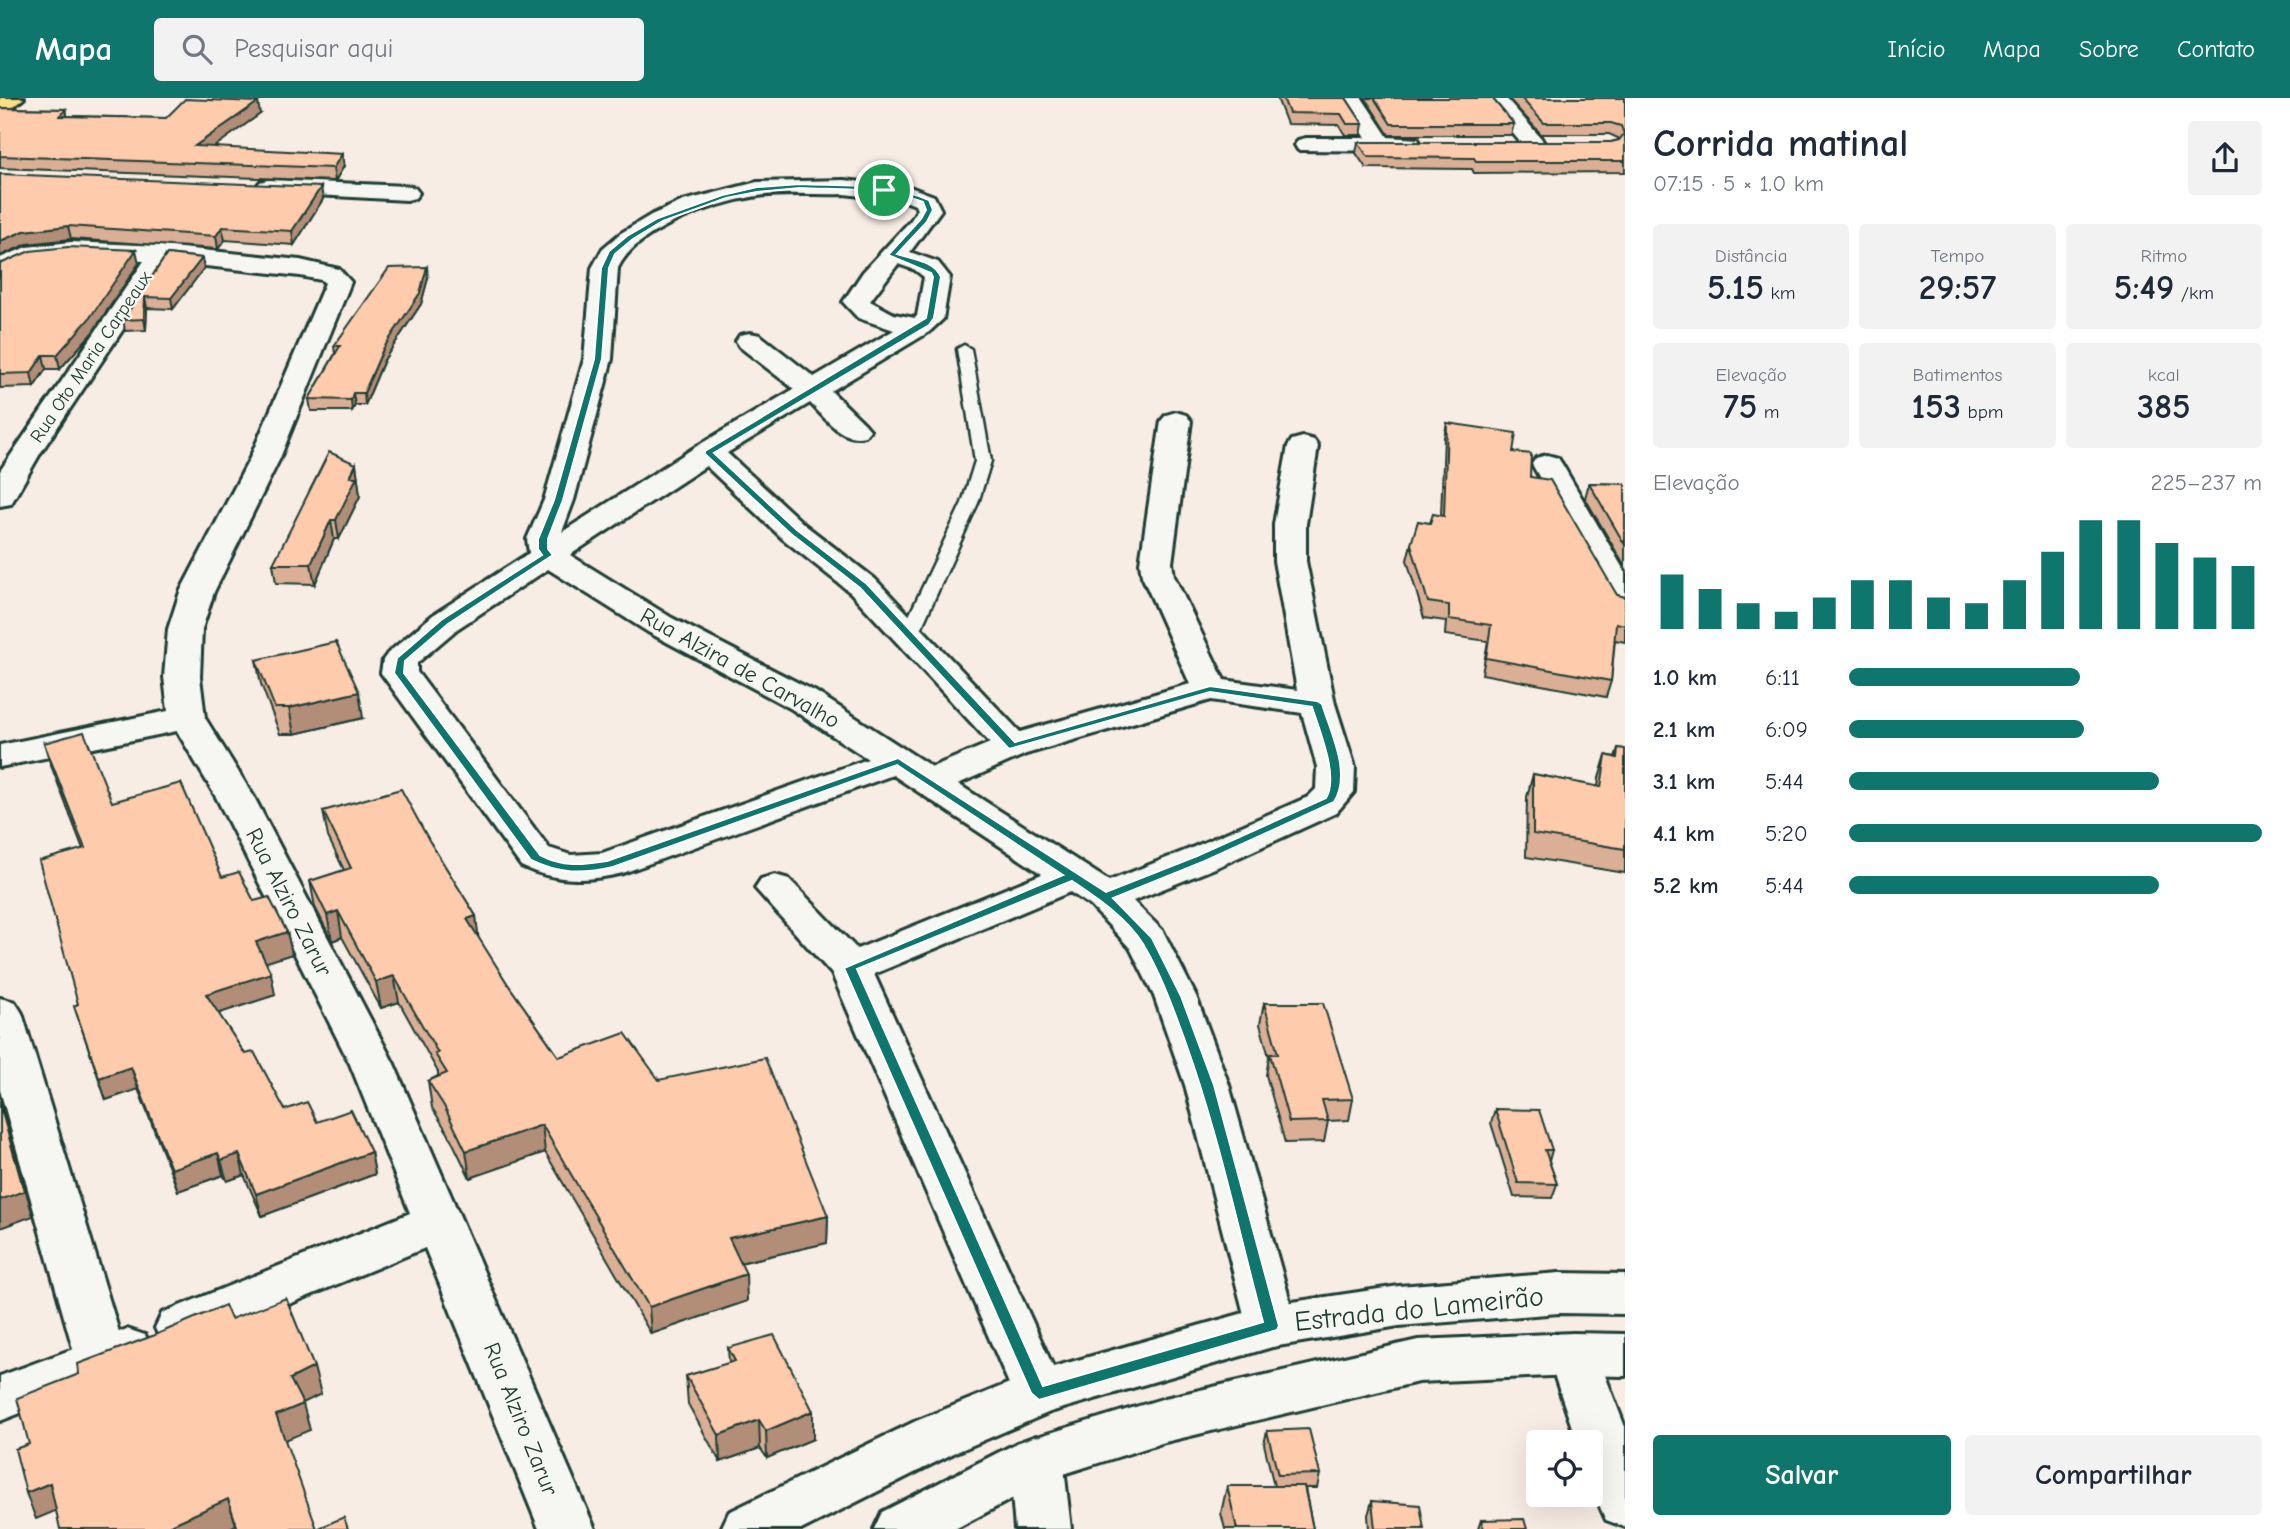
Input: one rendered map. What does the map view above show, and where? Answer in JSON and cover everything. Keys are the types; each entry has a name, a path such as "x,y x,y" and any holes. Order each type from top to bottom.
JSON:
{"main road":[{"path":"0,106 13,98"}],"street":[{"path":"1351,98 1381,144"},
{"path":"1495,98 1533,144"},
{"path":"1306,145 1436,144"},
{"path":"1506,144 1558,144"},
{"path":"243,186 407,193"},
{"path":"548,555 543,549 543,539 559,500 598,359 605,268 612,253 660,219 691,206 757,190 800,186 884,190 909,194 926,201 929,210 924,220 892,255 856,302 861,310 920,326"},
{"path":"2,267 27,255 54,250 161,254"},
{"name":"Rua Alziro Zarur","path":"161,254 300,268 335,277 338,282 265,458 197,592 185,629 181,677 187,718 235,797 372,1064 567,1529"},
{"name":"Rua Oto Maria Carpeaux","path":"0,497 13,452 161,254"},
{"path":"892,255 935,271 937,277 930,318 708,452 548,555 445,622 400,660 399,673 536,857 553,866 577,869 609,864 914,772 1210,689 1317,704"},
{"path":"750,341 812,389 855,430"},
{"path":"1176,421 1156,563 1158,576 1210,689"},
{"path":"850,968 1322,805 1335,792 1336,767 1317,704 1290,561 1290,524 1303,446"},
{"path":"708,452 794,532 863,586 1013,746"},
{"path":"1547,464 1625,601"},
{"name":"Rua Alzira de Carvalho","path":"548,555 660,625 803,700 1089,886 1147,941 1175,996 1207,1085 1272,1326"},
{"path":"0,756 187,718"},
{"path":"775,888 850,968 1039,1393"},
{"path":"0,1013 102,1360"},
{"path":"0,1399 440,1221"},
{"name":"Estrada do Lameirão","path":"749,1529 935,1437 1039,1393 1272,1326 1399,1306 1559,1293 1625,1294"},
{"path":"1573,1354 1625,1503"},
{"path":"902,1529 1036,1459 1165,1420 1418,1361 1573,1354 1625,1355"},
{"path":"1036,1459 1043,1529"}],"lane":[{"path":"909,633 970,503 983,461 964,349"}],"building":[{"path":"1283,98 1346,98 1363,124 1347,124 1341,114 1289,113"},
{"path":"1374,98 1492,98 1514,124 1391,124"},
{"path":"1521,98 1625,98 1625,161 1476,161 1474,158 1368,157 1358,142 1611,142 1619,140 1624,134 1621,126 1611,123 1544,123"},
{"path":"185,99 258,102 195,146 342,154 333,168 0,156 0,108 66,109 60,116 166,118"},
{"path":"0,174 321,187 292,231 222,227 216,236 68,226 24,231 0,241"},
{"path":"68,247 136,250 89,319 57,355 43,355 31,373 0,374 0,264 30,251"},
{"path":"167,254 202,258 171,298 145,297 144,319 123,320"},
{"path":"427,267 420,293 383,349 364,393 353,393 351,400 309,399 340,346 334,346 389,268"},
{"path":"1447,423 1516,433 1513,452 1531,454 1530,477 1550,480 1617,595 1625,597 1625,625 1616,623 1611,681 1486,658 1491,625 1449,619 1449,605 1428,602 1411,544 1418,521 1430,523 1433,514 1444,516"},
{"path":"329,452 356,464 350,477 357,477 336,520 331,520 311,564 273,564"},
{"path":"1589,483 1625,484 1625,545"},
{"path":"336,642 359,692 289,708 275,708 256,660"},
{"path":"84,732 112,802 181,783 222,877 239,872 254,901 269,897 287,932 256,942 271,973 206,994 245,1054 254,1052 285,1110 307,1102 317,1122 351,1110 371,1152 256,1194 239,1154 221,1160 218,1153 171,1169 131,1067 99,1078 74,1006 78,1004 39,861 85,848 44,743"},
{"path":"1618,748 1625,749 1625,849 1533,834 1533,774 1601,787 1606,755 1617,758"},
{"path":"401,789 476,916 467,919 507,983 559,1057 625,1033 659,1080 765,1058 828,1216 729,1238 746,1274 649,1307 542,1125 466,1151 444,1106 428,1081 447,1073 394,976 376,982 338,911 327,915 310,881 351,868 323,811"},
{"path":"1264,1003 1323,1003 1353,1099 1322,1100 1328,1121 1289,1122 1270,1054 1278,1054"},
{"path":"0,1105 24,1191 0,1200"},
{"path":"1495,1109 1539,1110 1552,1150 1545,1150 1557,1184 1518,1183"},
{"path":"286,1298 314,1367 290,1379 303,1404 276,1415 317,1529 238,1529 228,1499 162,1529 60,1529 50,1483 26,1493 15,1449 29,1444 17,1398 79,1374 78,1364 225,1305 231,1319"},
{"path":"774,1335 813,1411 766,1431 759,1420 719,1435 686,1376 735,1361 728,1348"},
{"path":"1309,1429 1320,1474 1278,1475 1267,1431"},
{"path":"1227,1486 1304,1486 1313,1529 1237,1529"},
{"path":"1372,1501 1420,1505 1424,1529 1375,1529"},
{"path":"344,1517 348,1529 317,1529"},
{"path":"1524,1519 1527,1529 1484,1529 1481,1520"}],"route":[{"path":"884,190 800,186 724,196 660,219 612,253 605,268 598,359 559,500 543,539 543,549 548,555 445,622 400,660 398,667 399,673 431,719 536,857 553,866 577,869 609,864 898,761 1105,897 1133,923 1147,941 1175,996 1207,1085 1272,1326 1039,1393 850,968 1073,876 1105,897 1201,859 1330,800 1335,792 1336,767 1331,743 1317,704 1210,689 1013,746 863,586 794,532 708,452 927,323 937,277 935,271 892,255 924,220 929,210 926,201 909,194 884,190"}]}
